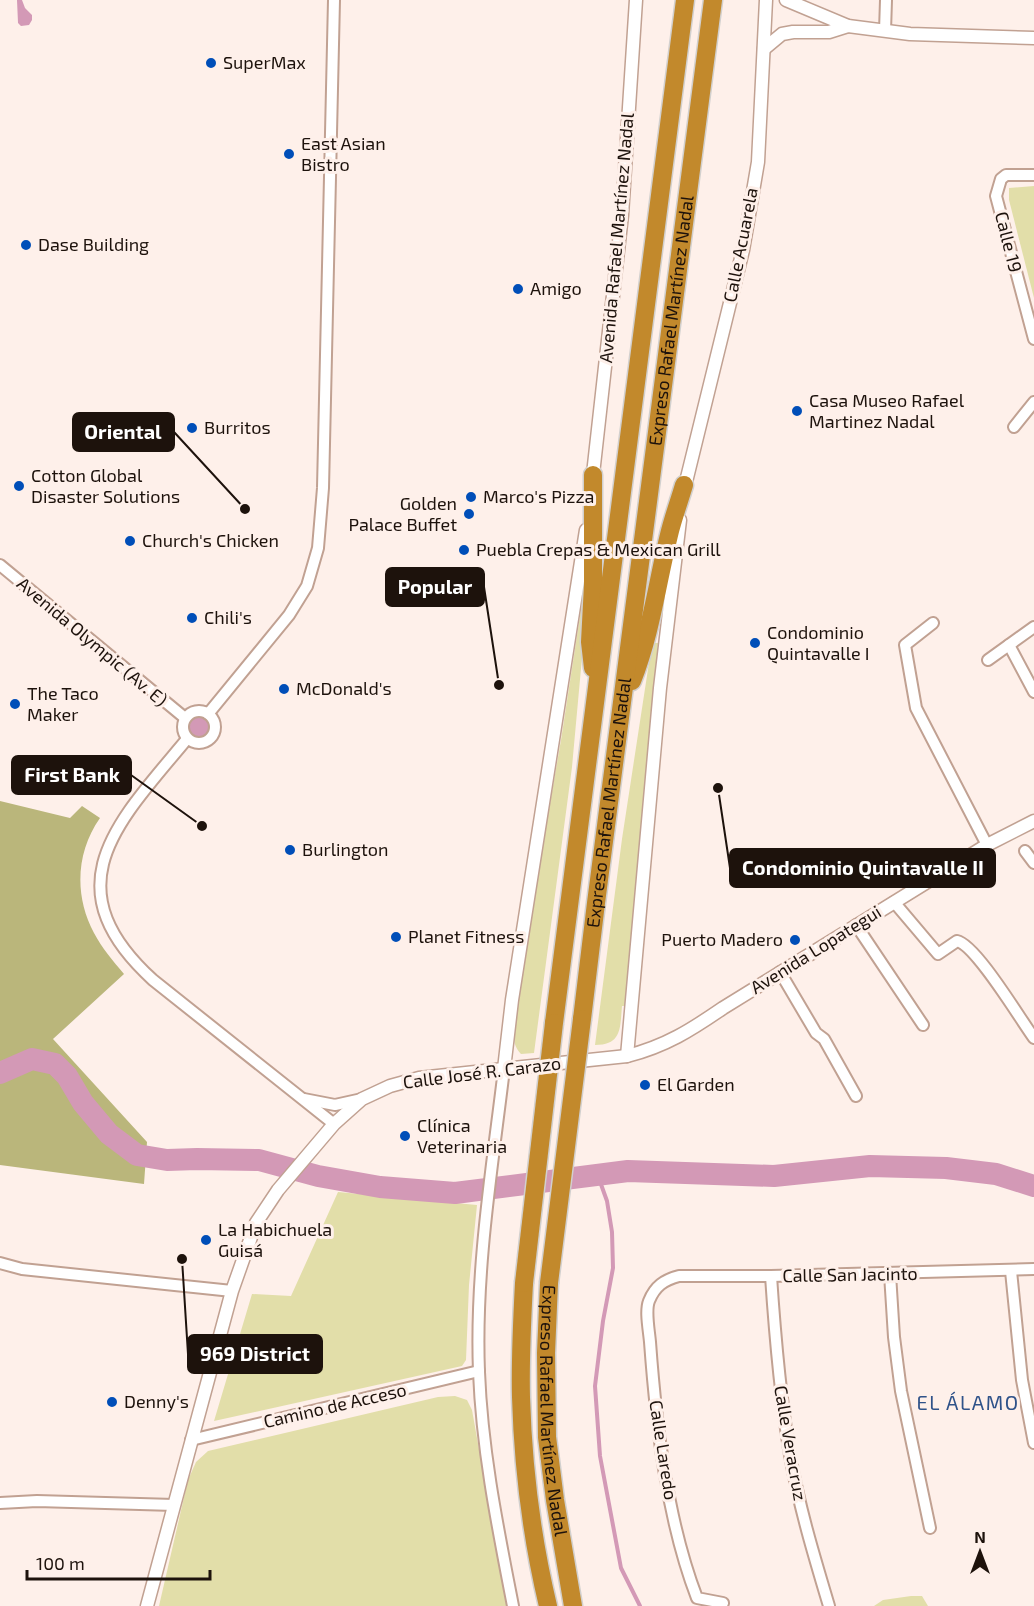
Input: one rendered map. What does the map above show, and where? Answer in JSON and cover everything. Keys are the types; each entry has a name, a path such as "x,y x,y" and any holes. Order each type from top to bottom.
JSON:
{"highway":[{"name":"Expreso Rafael Martínez Nadal","path":"548,1606 528,1488 521,1397 524,1282 554,1023 686,0"},
{"name":"Expreso Rafael Martínez Nadal","path":"573,1605 547,1437 546,1353 549,1283 713,0"},
{"path":"593,475 593,585 590,642 596,703"},
{"path":"622,707 642,654 653,615 669,532 684,485"}],"street":[{"path":"208,714 289,615 307,586 318,548 323,488 334,0"},
{"name":"Avenida Rafael Martínez Nadal","path":"504,1069 513,988 578,592 593,475 622,215 636,0"},
{"name":"Calle Acuarela","path":"627,1056 659,698 684,485 743,250 758,162 766,0"},
{"path":"786,0 848,26 910,34 1034,38"},
{"path":"885,31 886,0"},
{"path":"764,49 782,34 829,32 848,26"},
{"name":"Calle 19","path":"1034,175 1006,175 1001,179 996,196 1034,339"},
{"path":"1014,427 1034,402"},
{"name":"Avenida Olympic (Av. E)","path":"0,565 185,718"},
{"path":"933,623 905,645 916,708 987,845"},
{"path":"988,660 1034,627"},
{"path":"1009,645 1034,692"},
{"path":"196,711 208,714 215,724 211,739 196,744 187,739 182,730 185,718 196,711"},
{"path":"187,739 114,833 101,869 101,895 108,921 117,939 138,966 334,1124"},
{"name":"Avenida Lopategui","path":"627,1056 658,1047 685,1034 780,972 987,845 1034,821"},
{"path":"1025,851 1034,862"},
{"path":"894,902 938,954 957,941 963,942 980,960 1034,1038"},
{"path":"856,925 923,1025"},
{"path":"780,972 816,1033 824,1039 856,1096"},
{"name":"Calle José R. Carazo","path":"147,1606 232,1291 256,1223 278,1190 334,1124 363,1099 404,1081 627,1056"},
{"path":"504,1069 486,1219 480,1303 479,1371 485,1440 513,1606"},
{"path":"301,1098 335,1105 363,1099"},
{"path":"0,1263 22,1269 232,1291"},
{"name":"Calle San Jacinto","path":"666,1279 679,1276 890,1274 1034,1269"},
{"path":"1011,1271 1022,1380 1034,1443"},
{"path":"890,1274 894,1337 901,1390 930,1528"},
{"name":"Calle Veracruz","path":"771,1276 778,1374 790,1456 810,1544 829,1606"},
{"name":"Calle Laredo","path":"666,1279 656,1288 648,1303 653,1384 674,1520 697,1598 723,1603"},
{"name":"Camino de Acceso","path":"191,1440 479,1371"},
{"path":"0,1503 37,1501 174,1505"}],"shaded area":[{"path":"17,0 22,0 25,8 32,15 29,25 21,26 18,23"},
{"path":"1034,186 1034,298 1009,200 1009,188"},
{"path":"582,603 587,603 572,767 534,1053 521,1054 515,1043 515,1030 511,1029 561,740"},
{"path":"652,643 658,643 625,1006 622,1006 620,1028 615,1038 610,1042 595,1045 622,839"},
{"path":"198,716 203,717 209,723 209,733 203,739 198,740 193,739 187,733 186,728 187,723 193,717"},
{"path":"0,801 70,818 82,806 100,818 86,845 82,860 80,874 83,904 94,933 124,974 53,1039 147,1142 144,1184 0,1165"},
{"path":"338,1192 477,1205 469,1285 466,1360 462,1366 214,1421 252,1294 291,1296"},
{"path":"455,1396 467,1400 472,1410 507,1606 159,1606 188,1480 196,1462 208,1451 438,1397"},
{"path":"922,1596 928,1606 874,1606 883,1600"}],"waterway":[{"path":"0,1073 32,1059 55,1064 67,1076 83,1103 109,1134 137,1155 167,1160 259,1160 318,1176 380,1187 455,1193 628,1171 774,1176 870,1166 946,1168 996,1174 1034,1186"},
{"path":"598,1176 607,1201 612,1232 613,1268 603,1321 595,1386 600,1456 621,1568 640,1606"}],"place":[{"name":"SuperMax","path":"211,63"},
{"name":"East Asian Bistro","path":"289,154"},
{"name":"Dase Building","path":"26,245"},
{"name":"Amigo","path":"518,289"},
{"name":"Casa Museo Rafael Martinez Nadal","path":"797,411"},
{"name":"Burritos","path":"192,428"},
{"name":"Cotton Global Disaster Solutions","path":"19,486"},
{"name":"Marco's Pizza","path":"471,497"},
{"name":"Oriental","path":"245,509"},
{"name":"Golden Palace Buffet","path":"469,514"},
{"name":"Church's Chicken","path":"130,541"},
{"name":"Puebla Crepas & Mexican Grill","path":"464,550"},
{"name":"Chili's","path":"192,618"},
{"name":"Condominio Quintavalle I","path":"755,643"},
{"name":"Popular","path":"499,685"},
{"name":"McDonald's","path":"284,689"},
{"name":"The Taco Maker","path":"15,704"},
{"name":"Condominio Quintavalle II","path":"718,788"},
{"name":"First Bank","path":"202,826"},
{"name":"Burlington","path":"290,850"},
{"name":"Planet Fitness","path":"396,937"},
{"name":"Puerto Madero","path":"795,940"},
{"name":"El Garden","path":"645,1085"},
{"name":"Clínica Veterinaria","path":"405,1136"},
{"name":"La Habichuela Guisá","path":"206,1240"},
{"name":"969 District","path":"182,1259"},
{"name":"Denny's","path":"112,1402"}],"district":[{"name":"EL ÁLAMO","path":"968,1403"}]}
